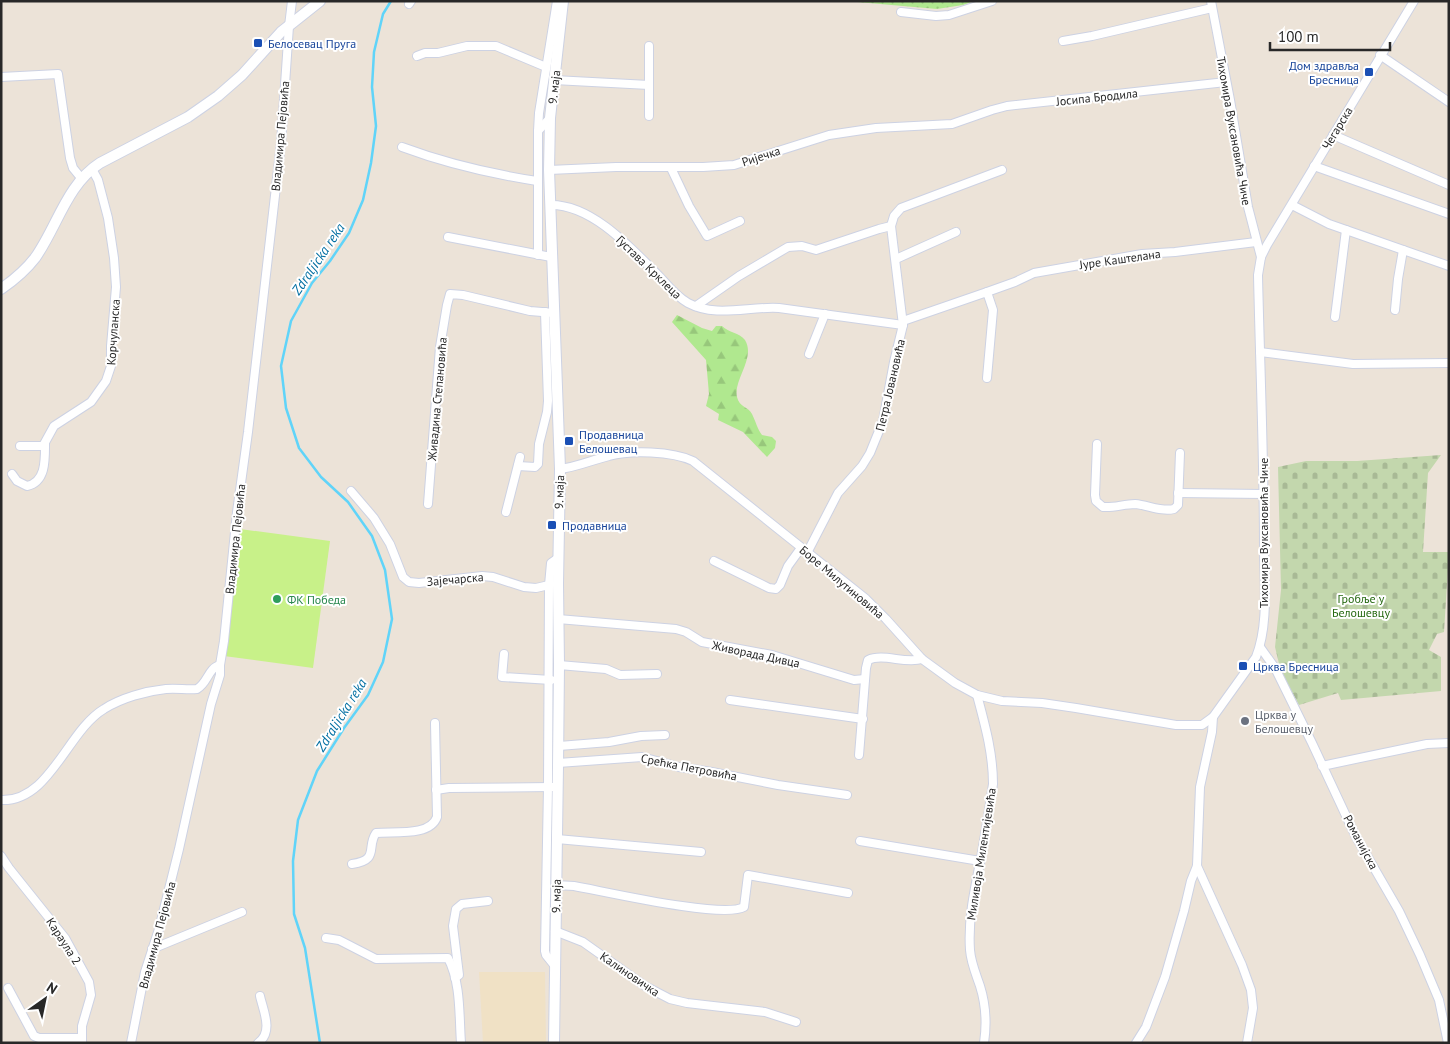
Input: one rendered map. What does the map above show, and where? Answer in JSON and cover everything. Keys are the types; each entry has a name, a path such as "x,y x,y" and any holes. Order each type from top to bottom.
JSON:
{"main road":[{"path":"1,289 19,276 36,256 66,203 82,179 92,169 188,117 218,96 242,75 282,32 320,1"},
{"name":"9. маја","path":"554,1043 557,839 553,787 558,763 560,469 549,313 551,257 549,170 550,118 563,1"}],"street":[{"name":"Владимира Пејовића","path":"132,1043 145,972 159,929 179,849 207,720 219,683 237,512 281,143 292,1"},
{"path":"538,255 538,131 557,1"},
{"path":"901,12 946,16 992,1"},
{"name":"Чегарска","path":"1262,257 1333,134 1414,1"},
{"path":"1063,41 1092,36 1211,5"},
{"name":"Тихомира Вуксановића Чиче","path":"1137,1042 1146,1027 1165,977 1196,866 1200,787 1212,732 1213,717 1252,663 1260,647 1264,613 1264,494 1258,275 1262,257 1256,242 1248,207 1211,5"},
{"path":"417,56 468,46 496,46 546,67"},
{"path":"650,46 650,116"},
{"path":"1380,56 1449,102"},
{"path":"1,77 58,74 70,158 73,168 82,179"},
{"path":"554,80 649,85"},
{"name":"Јосипа Бродила","path":"969,118 1007,106 1226,82"},
{"path":"538,131 550,118"},
{"name":"Ријечка","path":"549,170 734,165 808,141 841,133 876,128 952,124 969,118"},
{"path":"1333,134 1449,185"},
{"path":"402,147 426,156 537,181"},
{"path":"1314,166 1449,214"},
{"path":"671,168 689,206 707,236 740,221"},
{"name":"Корчуланска","path":"45,444 50,431 57,423 91,402 106,381 112,366 111,346 116,287 114,258 108,218 98,180 92,169"},
{"path":"696,306 739,276 788,247 796,245 816,250 891,226 894,216 901,208 1002,170"},
{"name":"Густава Крклеца","path":"550,204 566,206 600,224 623,241 680,297 696,306 718,311 772,307 903,323"},
{"path":"1292,205 1318,220 1449,266"},
{"name":"Петра Јовановића","path":"714,561 769,588 776,589 780,585 788,566 804,550 838,492 862,466 874,446 883,421 903,323 891,226"},
{"path":"1335,317 1346,230"},
{"path":"896,259 956,232"},
{"path":"448,238 551,257"},
{"name":"Јуре Каштелана","path":"903,323 1015,282 1034,273 1142,254 1256,242"},
{"path":"1395,310 1403,250"},
{"path":"987,292 993,310 987,378"},
{"name":"Живадина Степановића","path":"428,504 440,347 450,294 463,295 530,311 549,313"},
{"path":"518,466 535,468 538,464 539,444 548,401 549,313"},
{"path":"808,354 825,314"},
{"path":"1260,352 1353,364 1449,363"},
{"path":"20,446 41,447 45,444"},
{"path":"12,474 17,481 27,486 37,482 45,462 45,444"},
{"path":"1097,444 1096,501 1100,506 1109,508 1136,504 1174,510 1178,505 1180,453"},
{"name":"Боре Милутиновића","path":"560,469 622,453 681,456 698,464 877,610 922,659 977,695 1002,701 1042,703 1076,708 1176,726 1202,725 1213,717"},
{"path":"506,512 520,456"},
{"name":"Зајечарска","path":"351,491 374,518 390,544 403,577 409,582 418,583 482,576 493,577 524,587 536,588 548,585"},
{"path":"1178,493 1264,494"},
{"path":"554,965 545,951 553,787 548,680 548,585 551,563 558,558"},
{"name":"Живорада Дивца","path":"558,620 676,629 686,632 698,641 707,644 772,655 854,680 865,679"},
{"name":"Романијска","path":"1260,647 1275,668 1352,825 1355,835 1399,911 1420,955 1438,1000 1448,1043"},
{"path":"504,654 502,677 559,681"},
{"path":"859,755 866,663 870,659 876,658 914,661 922,659"},
{"path":"1,800 10,800 26,793 44,781 87,722 105,708 120,701 167,689 197,689 201,687 216,666 220,665"},
{"path":"559,665 606,669 620,675 657,674"},
{"name":"Миливоја Милентијевића","path":"977,695 989,741 993,773 993,784 970,911 970,951 986,1021 984,1043"},
{"path":"730,700 863,719"},
{"path":"352,864 365,860 370,855 373,837 376,833 427,829 437,817 435,723"},
{"path":"558,746 665,735"},
{"path":"1322,766 1427,744 1449,743"},
{"name":"Срећка Петровића","path":"558,763 642,757 679,767 778,785 848,794"},
{"path":"436,790 450,788 553,787"},
{"path":"557,839 702,852"},
{"path":"860,840 980,862"},
{"name":"Караула 2","path":"1,856 65,938 89,982 91,995 82,1026 82,1040 39,1038 34,1036 8,988"},
{"path":"1196,866 1242,964 1251,990 1253,1008 1247,1043"},
{"path":"556,885 574,886 688,907 724,911 741,909 745,905 748,875 848,893"},
{"path":"455,978 459,975 453,926 456,910 462,904 488,901"},
{"path":"152,949 242,912"},
{"name":"Калиновичка","path":"555,931 583,942 645,986 670,999 687,1003 765,1012 796,1022"},
{"path":"326,938 339,940 376,959 446,957 449,960 455,978 458,995 461,1043"},
{"path":"260,996 267,1024 262,1042"}],"shaded area":[{"path":"479,972 545,972 546,1043 483,1043"}],"green space":[{"path":"846,1 974,1 963,5 937,9"},
{"path":"677,315 712,331 716,326 722,326 740,335 745,340 748,354 738,383 737,397 740,403 751,412 762,435 772,437 776,441 775,448 767,457 743,432 718,420 719,414 706,406 709,394 706,360 672,322"},
{"name":"Гробље у Белошевцу","path":"1441,455 1428,473 1423,552 1449,552 1444,632 1437,634 1429,650 1441,657 1441,691 1341,700 1338,693 1299,705 1281,672 1275,647 1281,590 1278,467 1306,461 1357,461"},
{"name":"ФК Победа","path":"240,529 330,541 313,668 224,656"}],"waterway":[{"name":"Zdraljicka reka","path":"320,1043 305,948 294,914 293,861 298,820 317,771 344,728 368,695 383,662 392,619 385,570 372,536 348,502 321,477 299,448 286,408 281,366 291,321 312,283 349,233 363,200 376,126 372,87 374,52 383,14 391,1"}],"place":[{"name":"Белосевац Пруга","path":"258,43"},
{"name":"Дом здравља Бресница","path":"1369,72"},
{"name":"Продавница Белошевац","path":"569,441"},
{"name":"Продавница","path":"552,525"},
{"name":"ФК Победа","path":"277,599"},
{"name":"Црква Бресница","path":"1243,666"},
{"name":"Црква у Белошевцу","path":"1245,721"}]}
